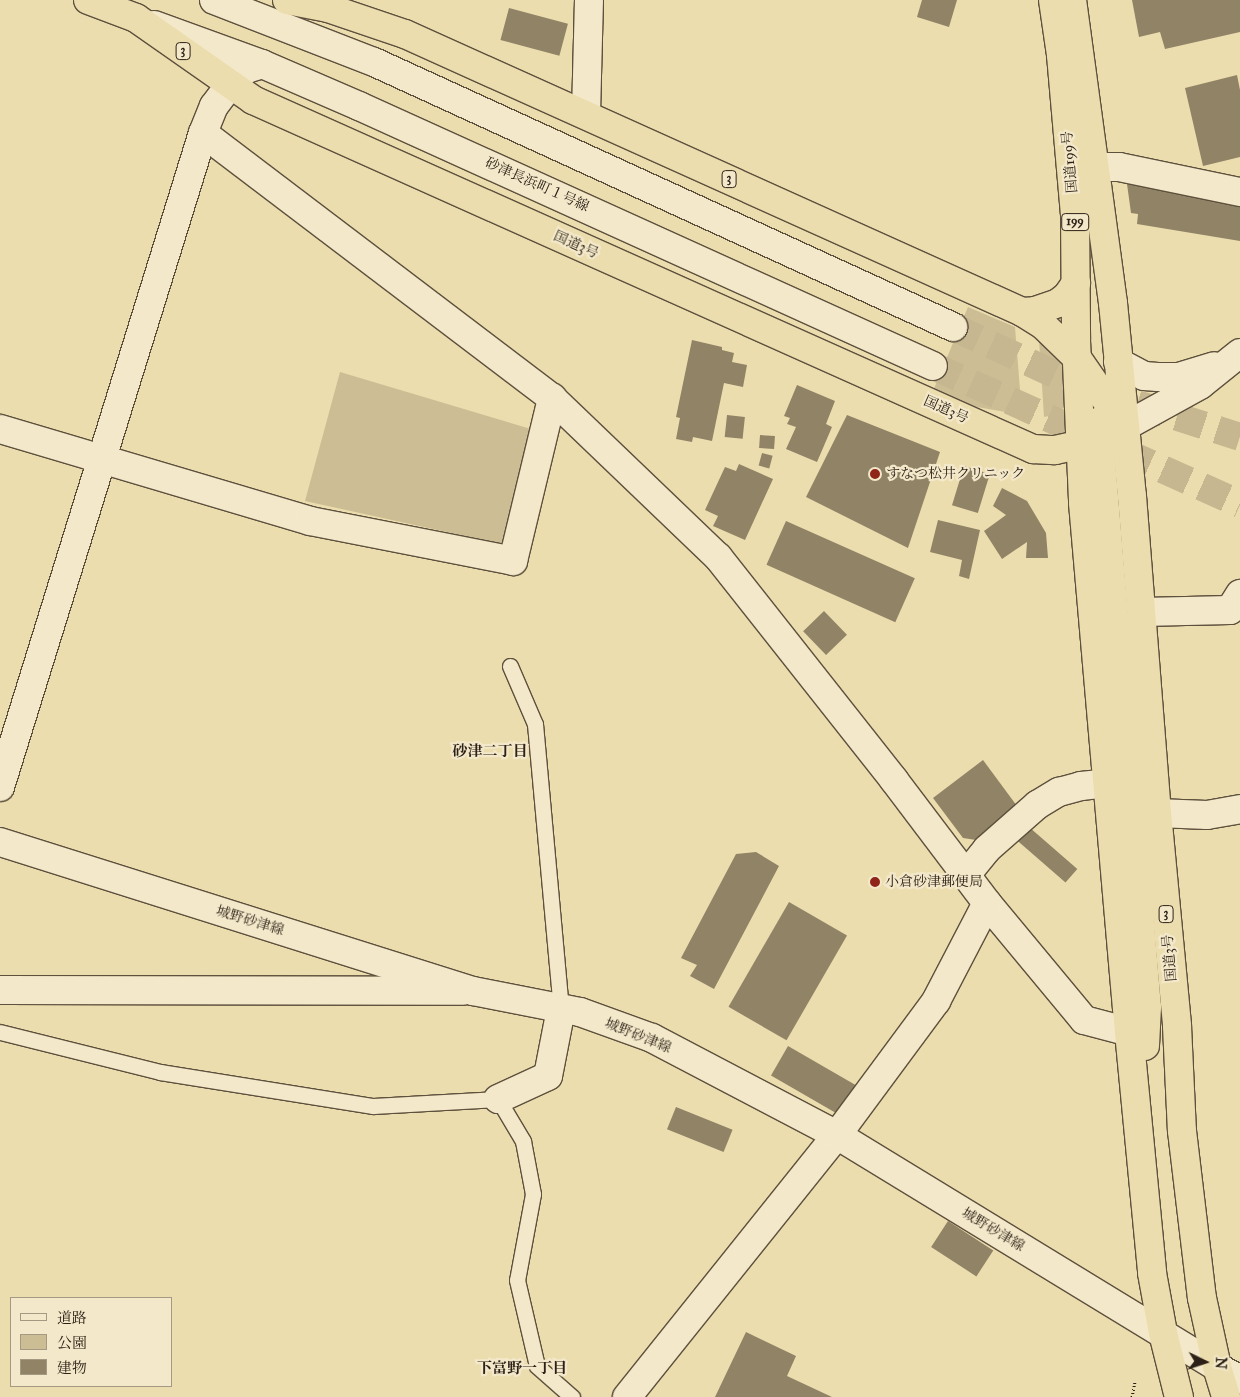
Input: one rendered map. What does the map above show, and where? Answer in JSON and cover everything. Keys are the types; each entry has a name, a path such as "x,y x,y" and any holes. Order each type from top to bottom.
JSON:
{"highway":[{"name":"国道3号","path":"88,0 136,18 253,100 1033,449 1055,450 1086,434 1124,427"},
{"name":"国道3号","path":"287,0 328,8 379,24 586,114 1022,312 1105,369 1124,427 1142,612 1157,813 1177,1026 1182,1130 1202,1298 1217,1367 1226,1397"},
{"name":"国道199号","path":"1053,0 1061,55 1074,204 1076,283 1105,369"},
{"name":"国道199号","path":"1072,0 1096,166 1105,369 1086,434"},
{"path":"1086,101 1085,183 1105,369 1100,422 1086,434 1083,503 1152,1273 1163,1333 1179,1397"},
{"path":"1022,312 1035,311 1058,303 1067,296 1076,283"},
{"path":"1086,434 1147,1007 1141,1150"},
{"path":"1033,449 1050,456 1068,472 1083,503"}],"street":[{"path":"214,0 374,62 953,327"},
{"path":"586,114 589,0"},
{"name":"砂津長浜町１号線","path":"136,18 262,64 546,189 933,366"},
{"path":"0,787 203,133 214,106 230,85 246,69 262,64"},
{"path":"203,133 552,398 718,557 894,780 987,903 1084,1020 1129,1032"},
{"path":"1096,166 1119,167 1240,192"},
{"path":"1105,369 1179,376 1235,357"},
{"path":"1124,427 1183,396 1235,357"},
{"path":"0,428 100,460 310,521 513,562 552,398"},
{"path":"1142,612 1230,610 1240,594"},
{"path":"966,875 987,849 1037,805 1066,790 1108,783"},
{"path":"1157,813 1207,815 1240,810"},
{"name":"城野砂津線","path":"0,842 473,991 580,1012 652,1038 837,1135 1240,1380"},
{"path":"627,1397 837,1135 936,1001 987,903"},
{"path":"0,990 473,991"},
{"path":"498,1098 548,1076 561,1009"}],"lane":[{"path":"510,666 535,724 561,1009"},
{"path":"0,1032 160,1072 373,1106 498,1098 523,1141 533,1194 517,1280 537,1366 572,1397"}],"path":[{"path":"1132,1397 1135,1380"}],"green space":[{"path":"968,307 1015,327 1022,415 977,407 933,391"},
{"path":"1039,339 1067,370 1068,403 1057,414 1044,417"},
{"path":"340,372 531,429 506,545 305,501"}],"building":[{"path":"922,0 957,0 949,27 917,17"},
{"path":"1132,0 1240,0 1240,32 1165,49 1160,32 1139,37"},
{"path":"509,8 568,24 559,56 500,40"},
{"path":"1237,75 1240,90 1240,157 1203,166 1185,88"},
{"path":"1127,184 1240,202 1240,241 1137,224 1138,214 1131,213"},
{"path":"692,340 722,347 722,350 734,353 732,362 747,365 743,387 724,383 712,441 693,437 692,442 676,439 680,418 676,417"},
{"path":"797,385 835,401 826,424 832,427 817,462 786,449 796,427 787,424 790,418 784,416"},
{"path":"727,415 745,417 743,439 725,437"},
{"name":"すなつ松井クリニック","path":"847,415 940,452 908,548 806,497"},
{"path":"760,435 775,436 774,449 759,448"},
{"path":"762,453 773,456 769,468 759,466"},
{"path":"739,464 773,479 745,540 713,526 718,516 705,510 725,467 736,471"},
{"path":"964,466 990,474 978,513 952,505"},
{"path":"1002,488 1027,501 1046,533 1048,558 1026,558 1027,542 1002,559 984,531 1006,515 993,506"},
{"path":"938,520 980,530 969,579 959,576 962,560 930,552"},
{"path":"786,521 915,578 895,622 766,565"},
{"path":"824,611 847,635 826,655 803,631"},
{"path":"983,760 1017,806 976,840 963,838 933,798"},
{"path":"1029,827 1077,869 1065,883 1017,841"},
{"path":"756,852 779,866 714,989 690,976 697,965 681,958 736,854"},
{"path":"789,902 847,936 787,1040 728,1007"},
{"path":"788,1046 858,1086 841,1116 771,1075"},
{"path":"676,1107 733,1130 724,1152 667,1129"},
{"path":"948,1221 993,1250 976,1276 931,1247"},
{"path":"746,1332 796,1356 787,1376 832,1397 715,1397"}],"tunnel":[{"path":"953,327 1076,384 1098,391"},
{"path":"933,366 1240,504"},
{"path":"1137,404 1240,437"}],"place":[{"name":"すなつ松井クリニック","path":"875,474"},
{"name":"小倉砂津郵便局","path":"875,882"}],"district":[{"name":"砂津二丁目","path":"490,752"},
{"name":"下富野一丁目","path":"522,1369"}]}
